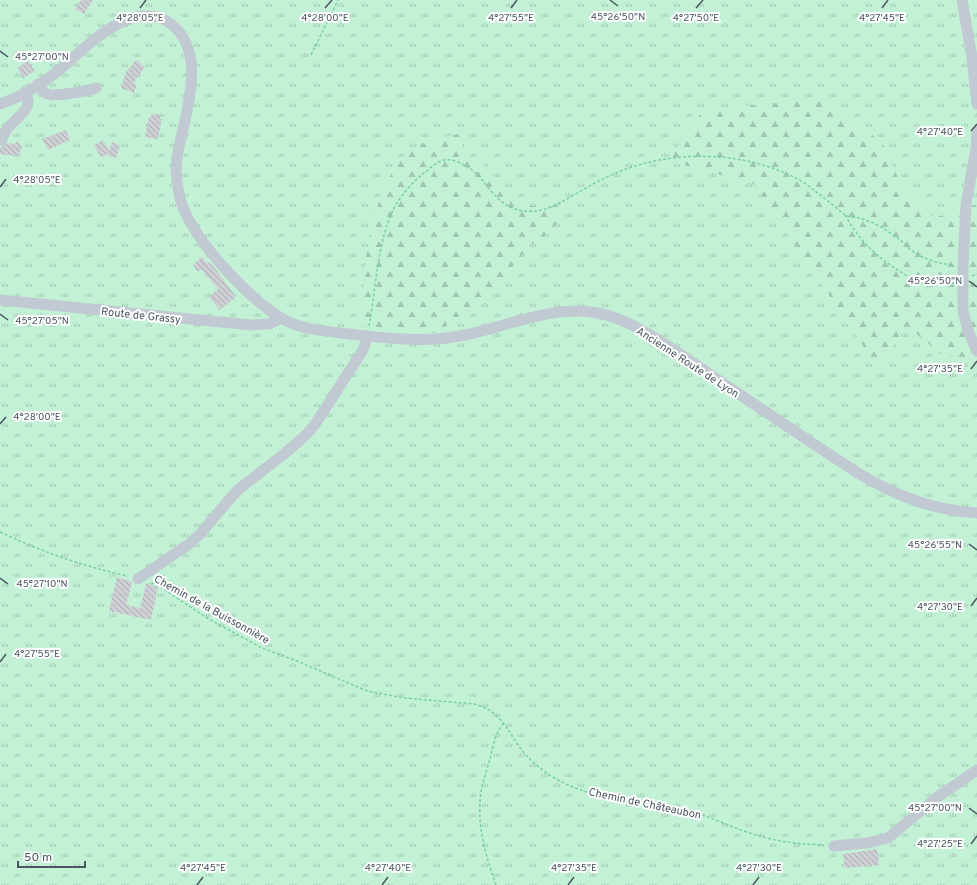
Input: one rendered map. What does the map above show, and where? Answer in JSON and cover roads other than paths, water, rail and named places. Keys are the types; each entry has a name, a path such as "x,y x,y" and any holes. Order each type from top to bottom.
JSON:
{"street":[{"path":"962,0 972,57 977,104"},
{"name":"Ancienne Route de Lyon","path":"0,104 12,100 49,78 101,34 118,23 136,17 148,16 166,20 175,27 183,38 190,53 192,69 188,106 177,159 176,175 181,201 190,221 214,256 249,293 281,318 294,325 312,329 368,336 422,340 461,336 562,311 585,311 606,315 628,324 667,346 877,485 929,506 952,511 977,513"},
{"path":"38,84 45,92 51,95 96,88"},
{"path":"2,140 2,136 7,129 27,108 29,101 25,92"},
{"path":"977,132 976,149 966,204 963,267 963,311 968,331 977,351"},
{"name":"Route de Grassy","path":"0,300 251,325 269,324 281,318"},
{"path":"138,579 189,544 240,490 307,434 316,423 363,350 368,336"},
{"path":"834,846 867,843 888,838 939,796 977,770"}]}
